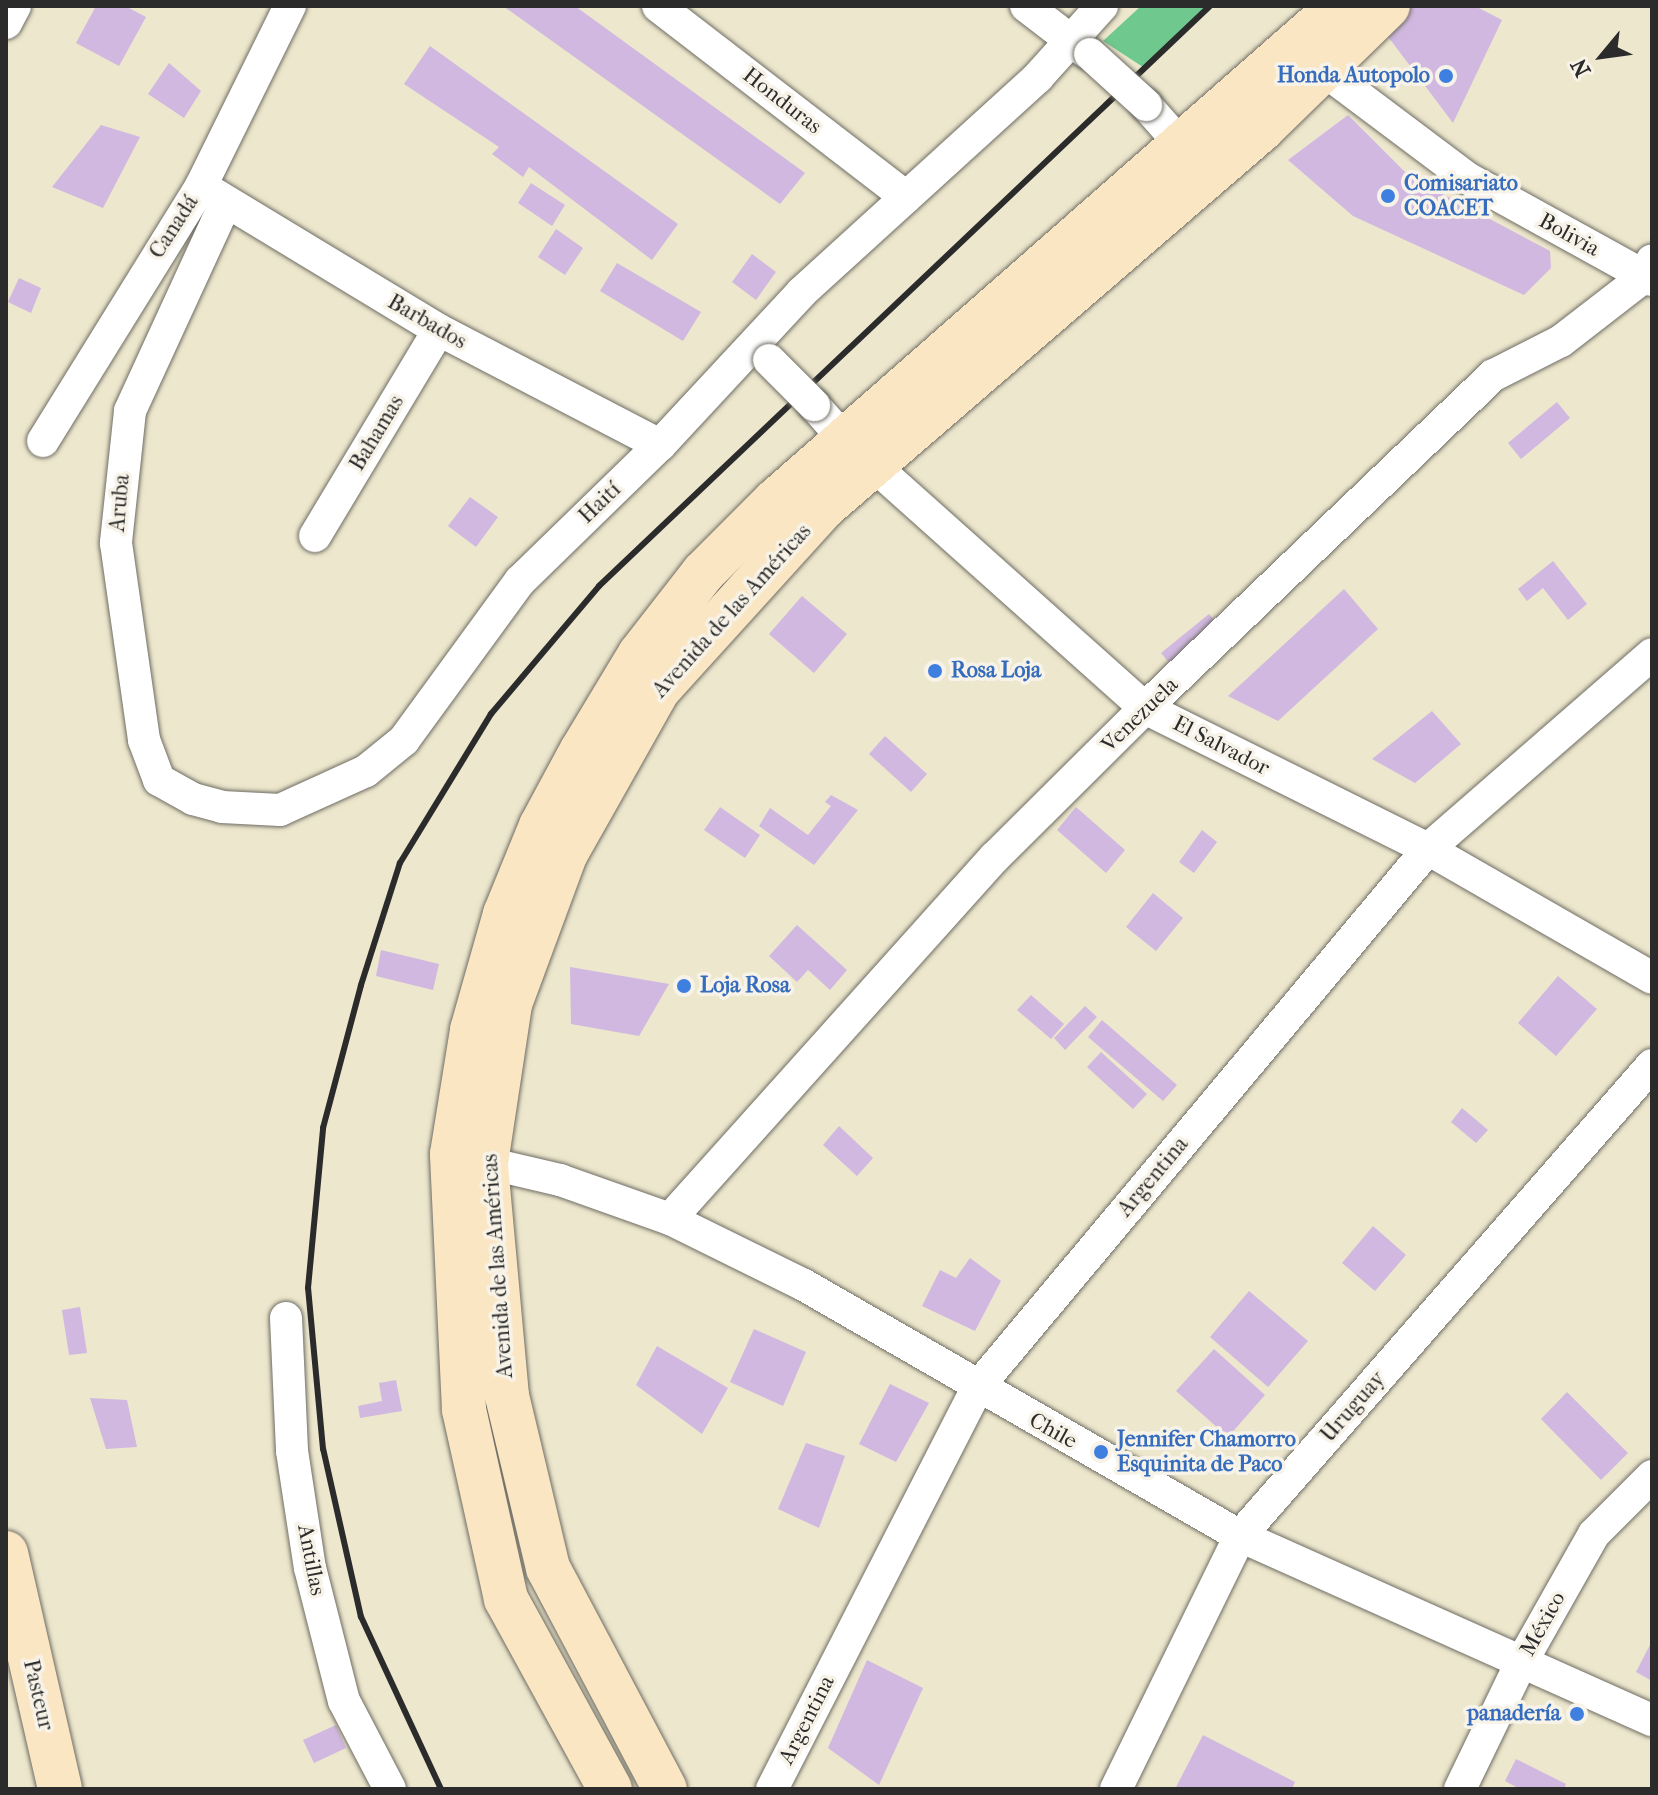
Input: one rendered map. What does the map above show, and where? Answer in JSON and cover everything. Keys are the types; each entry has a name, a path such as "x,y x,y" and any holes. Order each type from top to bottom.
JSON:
{"street":[{"path":"6,23 15,6"},
{"name":"Canadá","path":"43,441 214,194 290,6"},
{"name":"Honduras","path":"658,6 906,197"},
{"path":"1026,6 1146,105 1183,147"},
{"path":"1079,49 1102,6"},
{"name":"Avenida de las Américas","path":"858,452 1309,60 1339,6"},
{"name":"Avenida de las Américas","path":"610,1789 506,1599 483,1515 464,1410 469,1158 510,1004 565,855 658,690 824,507 858,452 1183,147 1388,6"},
{"name":"Haití","path":"193,799 222,807 280,810 366,771 404,740 520,581 759,353 906,197 985,125 1079,49"},
{"name":"Bolivia","path":"1309,60 1467,178 1650,272"},
{"name":"Barbados","path":"214,194 439,330 660,445"},
{"name":"Aruba","path":"193,799 159,780 144,740 116,543 130,411 214,194"},
{"name":"Venezuela","path":"670,1219 995,857 1145,708 1494,375 1561,341 1650,272"},
{"name":"Bahamas","path":"315,536 439,330"},
{"name":"El Salvador","path":"759,353 858,452 1145,708 1428,849 1652,978"},
{"name":"Argentina","path":"772,1789 977,1388 1428,849 1652,654"},
{"name":"Uruguay","path":"1116,1789 1240,1536 1652,1065"},
{"name":"Avenida de las Américas","path":"469,1158 507,1396 548,1568 665,1789"},
{"name":"Chile","path":"469,1158 560,1180 670,1219 804,1285 977,1388 1240,1536 1652,1720"},
{"name":"Antillas","path":"286,1318 292,1451 310,1568 344,1701 390,1789"},
{"name":"México","path":"1460,1789 1521,1663 1594,1534 1652,1476"},
{"name":"Pasteur","path":"6,1553 60,1789"}],"green space":[{"path":"1141,6 1208,6 1143,67 1103,41"}],"building":[{"path":"96,6 125,6 146,17 119,66 76,43"},
{"path":"503,6 575,6 805,173 780,204"},
{"name":"Honda Autopolo","path":"1407,6 1475,6 1502,20 1453,123 1383,30"},
{"path":"430,46 678,224 652,260 529,167 523,177 492,154 499,147 404,84"},
{"path":"169,63 201,91 184,118 148,94"},
{"name":"Comisariato COACET","path":"1348,115 1409,176 1550,251 1551,268 1524,295 1353,216 1288,160"},
{"path":"101,125 140,137 103,208 52,187"},
{"path":"531,183 565,205 552,226 518,203"},
{"path":"556,229 583,248 565,275 538,257"},
{"path":"752,254 776,272 756,300 732,282"},
{"path":"617,263 701,312 683,341 600,291"},
{"path":"19,278 41,288 31,313 8,302"},
{"path":"1557,402 1570,418 1521,459 1508,443"},
{"path":"470,497 498,517 476,547 448,526"},
{"path":"1553,561 1587,604 1568,620 1543,588 1527,601 1518,589"},
{"path":"1344,589 1378,629 1278,721 1228,696"},
{"path":"802,596 847,634 814,673 769,634"},
{"path":"1209,614 1219,626 1171,665 1161,653"},
{"path":"1432,711 1461,744 1415,783 1372,759"},
{"path":"885,736 927,774 911,792 869,754"},
{"path":"831,795 858,810 814,865 759,826 770,808 808,835 831,806 825,802"},
{"path":"720,807 760,835 745,858 704,830"},
{"path":"1076,807 1125,850 1106,873 1057,830"},
{"path":"1202,830 1217,842 1194,873 1179,862"},
{"path":"1153,893 1183,918 1156,951 1126,927"},
{"path":"797,925 847,970 830,990 808,970 797,982 769,956"},
{"path":"381,950 439,964 433,990 376,976"},
{"path":"570,967 669,984 639,1036 571,1024"},
{"path":"1558,976 1597,1009 1556,1056 1518,1023"},
{"path":"1031,995 1064,1024 1051,1039 1017,1010"},
{"path":"1085,1006 1097,1017 1065,1050 1054,1038"},
{"path":"1102,1020 1177,1085 1163,1101 1088,1037"},
{"path":"1101,1052 1147,1094 1133,1109 1087,1067"},
{"path":"1462,1108 1488,1130 1476,1143 1451,1122"},
{"path":"839,1126 873,1158 857,1176 823,1145"},
{"path":"1373,1226 1406,1255 1375,1291 1342,1263"},
{"path":"970,1258 1001,1281 975,1331 922,1306 940,1270 956,1278"},
{"path":"1249,1291 1308,1341 1268,1387 1210,1337"},
{"path":"80,1307 87,1353 69,1355 62,1310"},
{"path":"754,1329 806,1352 783,1406 730,1382"},
{"path":"657,1346 728,1388 702,1434 636,1385"},
{"path":"1214,1349 1265,1395 1228,1437 1176,1391"},
{"path":"396,1380 402,1411 360,1418 358,1406 382,1401 379,1383"},
{"path":"890,1384 929,1403 896,1462 859,1444"},
{"path":"1567,1392 1628,1453 1601,1480 1541,1419"},
{"path":"90,1398 127,1400 137,1447 106,1449"},
{"path":"806,1443 845,1456 819,1528 778,1509"},
{"path":"1652,1641 1652,1681 1636,1672"},
{"path":"867,1660 923,1688 879,1785 828,1748"},
{"path":"336,1725 346,1748 314,1763 303,1740"},
{"path":"1203,1735 1295,1782 1292,1789 1175,1789"},
{"path":"1516,1759 1566,1784 1564,1789 1520,1789 1505,1781"}],"railway":[{"path":"441,1789 361,1617 323,1449 308,1288 323,1128 361,985 400,863 491,714 599,586 1210,6"}],"place":[{"name":"Honda Autopolo","path":"1446,76"},
{"name":"Comisariato COACET","path":"1388,196"},
{"name":"Rosa Loja","path":"935,671"},
{"name":"Loja Rosa","path":"684,986"},
{"name":"Jennifer Chamorro Esquinita de Paco","path":"1101,1452"},
{"name":"panadería","path":"1577,1714"}]}
